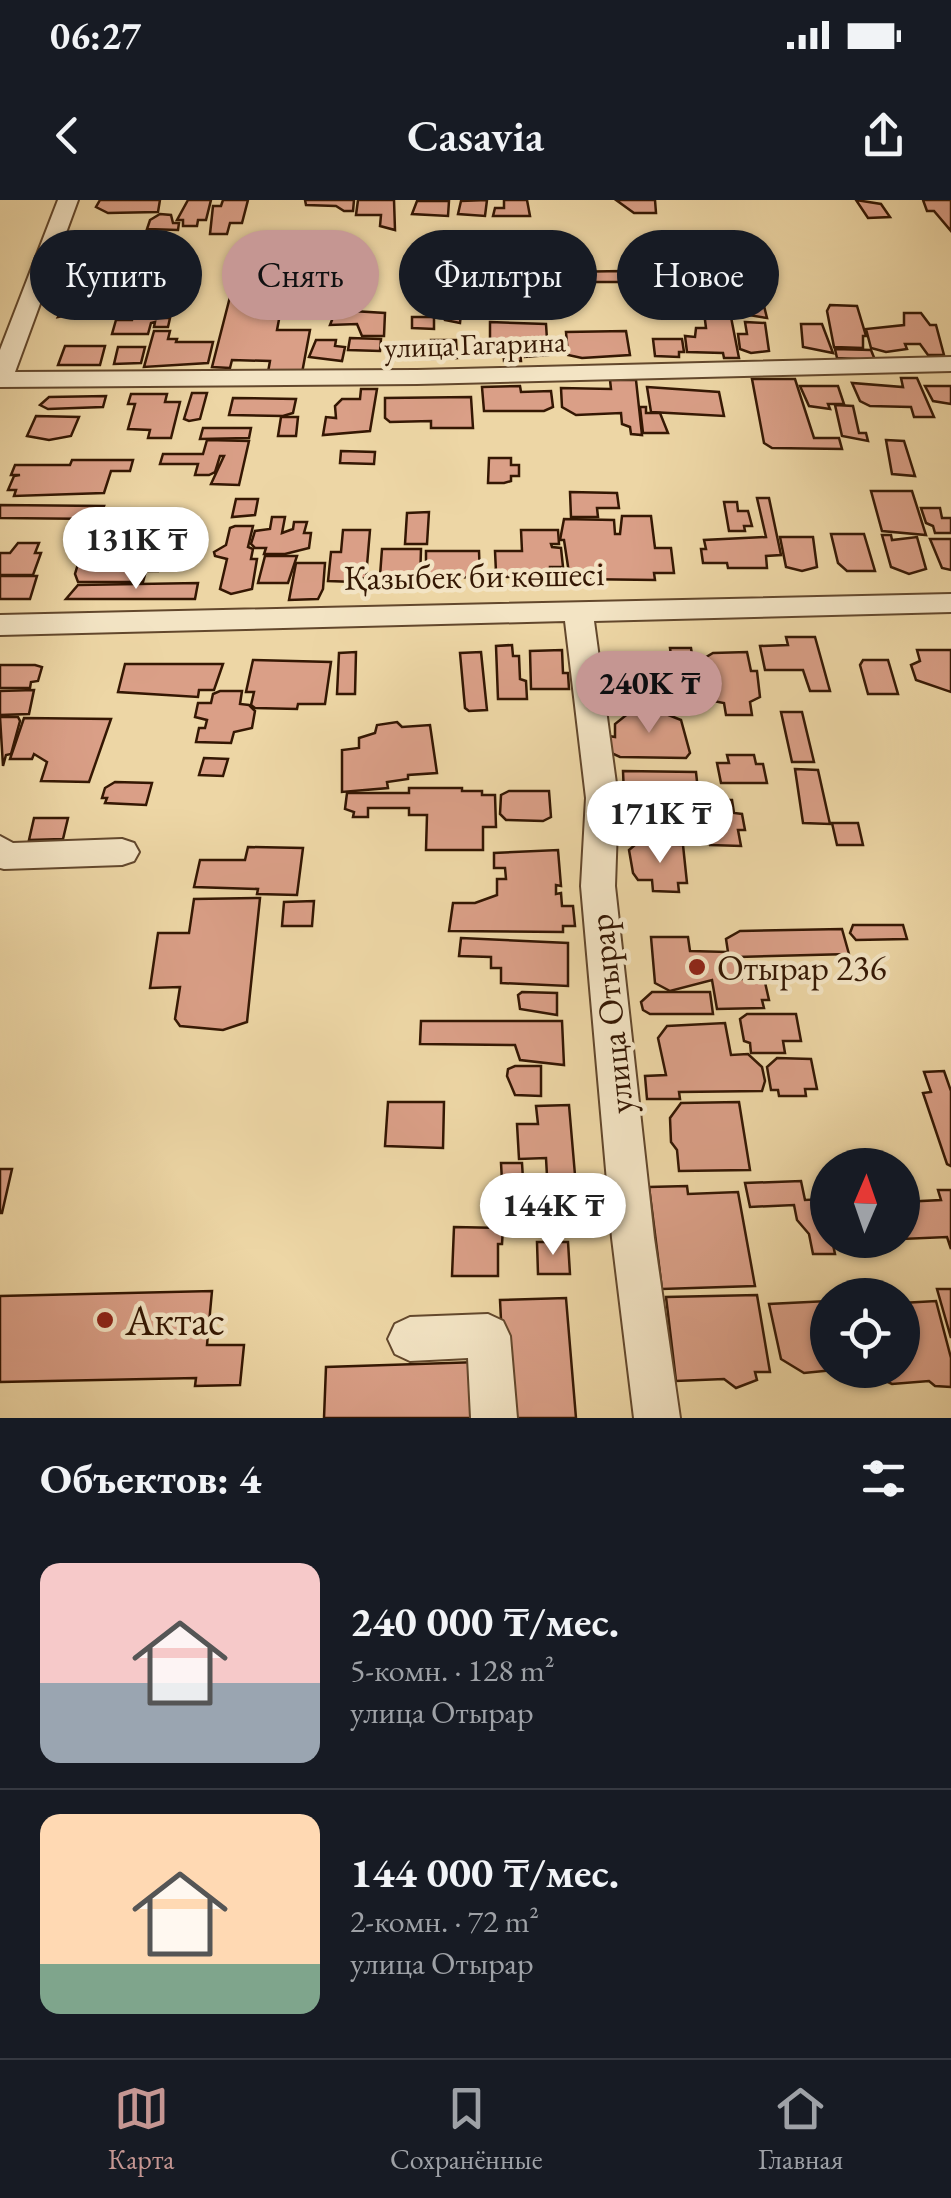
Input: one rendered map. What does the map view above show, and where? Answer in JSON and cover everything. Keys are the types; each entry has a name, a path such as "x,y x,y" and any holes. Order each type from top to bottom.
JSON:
{"street":[{"path":"2,372 68,200"},
{"name":"улица Гагарина","path":"2,372 416,377 951,364"},
{"name":"Қазыбек би көшесі","path":"0,625 951,603"},
{"name":"улица Отырар","path":"578,610 602,800 604,832 598,856 602,925 633,1238 657,1418"},
{"path":"0,849 4,856 122,852"},
{"path":"410,1338 488,1336 494,1418"}],"building":[{"path":"100,200 160,200 158,212 108,213 96,207"},
{"path":"188,200 211,200 206,220 198,220 197,226 183,226 183,220 177,220"},
{"path":"223,200 248,200 242,223 230,223 222,234 210,234 213,206 221,206"},
{"path":"305,200 354,200 353,211 306,205"},
{"path":"358,200 394,200 395,230 380,226 381,215 356,215"},
{"path":"487,200 485,216 458,214 461,201"},
{"path":"504,200 527,200 530,216 493,216 495,208 504,208"},
{"path":"616,200 655,200 656,213 634,213"},
{"path":"856,200 881,204 890,217 868,218"},
{"path":"923,200 951,200 951,231 934,211 927,211"},
{"path":"417,201 449,201 448,216 412,214"},
{"path":"160,214 171,215 173,223 179,223 178,230 147,229 150,220"},
{"path":"597,271 617,271 617,282 597,282"},
{"path":"830,305 857,306 866,336 863,348 834,347 827,311"},
{"path":"379,313 385,313 384,336 362,336 357,324 330,325 332,320 379,320"},
{"path":"904,313 921,313 930,325 936,325 944,355 928,355 920,344 905,344 907,349 886,352 871,348 866,329 904,325"},
{"path":"116,320 170,320 168,327 154,327 155,322 151,323 148,334 112,334"},
{"path":"224,320 279,320 277,330 310,330 302,373 268,372 270,361 232,360 230,368 212,367"},
{"path":"412,320 434,320 434,329 412,328"},
{"path":"705,320 732,320 739,358 724,358 723,353 687,352 685,336 695,337 696,328 706,328"},
{"path":"490,322 546,324 548,355 525,357 524,340 490,339"},
{"path":"745,322 765,323 769,351 751,353 740,349 738,334 747,334"},
{"path":"801,324 822,324 833,353 803,347"},
{"path":"154,331 170,331 168,339 177,339 176,342 213,342 208,363 144,367"},
{"path":"626,331 630,355 568,355 566,332"},
{"path":"350,338 381,339 380,351 348,350"},
{"path":"653,339 682,339 684,352 679,352 679,357 655,356"},
{"path":"316,340 336,340 335,346 345,347 342,361 309,357"},
{"path":"431,340 456,340 457,358 432,359"},
{"path":"519,341 521,361 504,361 503,342"},
{"path":"65,346 105,346 100,365 58,365"},
{"path":"118,347 145,347 141,363 114,364"},
{"path":"835,349 871,350 875,360 837,358"},
{"path":"901,378 917,378 934,417 914,417 911,407 870,406 860,401 852,383 903,387"},
{"path":"752,379 795,379 814,438 839,438 842,449 772,448 764,443"},
{"path":"610,380 636,380 642,435 631,434 630,427 622,424 621,413 576,415 562,407 561,388 611,389"},
{"path":"520,386 521,392 551,391 553,407 544,411 484,411 482,387"},
{"path":"800,386 838,386 844,404 828,404 830,409 809,406"},
{"path":"925,386 951,386 951,404 933,401"},
{"path":"647,387 719,392 724,416 651,412"},
{"path":"361,389 377,389 370,431 323,435 326,417 336,418 335,406 342,399 360,399"},
{"path":"192,393 207,393 200,419 189,421 184,419"},
{"path":"131,394 167,394 165,402 180,402 171,438 148,438 150,430 128,429 135,404 128,404"},
{"path":"106,396 103,407 48,409 40,405 49,397"},
{"path":"471,397 473,428 431,428 431,421 390,422 385,418 385,398"},
{"path":"233,398 296,399 293,413 283,416 229,415"},
{"path":"835,405 853,406 859,433 866,433 868,441 842,436"},
{"path":"640,407 646,407 646,413 660,413 668,433 643,433"},
{"path":"36,416 79,417 71,436 49,440 27,436"},
{"path":"281,417 298,417 296,436 278,436"},
{"path":"203,428 251,428 249,438 200,439"},
{"path":"207,440 249,441 239,485 211,484 224,456 220,456 215,472 209,475 195,475 198,464 160,464 163,454 203,454"},
{"path":"886,440 904,441 915,476 892,474"},
{"path":"341,451 375,452 374,464 340,463"},
{"path":"489,458 511,458 511,465 519,465 519,476 511,476 511,481 504,483 488,483"},
{"path":"72,460 133,460 130,471 111,471 104,493 14,496 16,490 8,490 14,476 20,475 11,475 15,465 70,465"},
{"path":"871,491 912,491 926,535 882,531"},
{"path":"570,492 617,493 619,508 597,508 598,517 571,517"},
{"path":"757,498 769,498 781,555 766,556 767,568 728,568 727,563 703,563 704,540 766,537"},
{"path":"236,499 258,499 255,515 232,517"},
{"path":"724,502 737,502 738,511 748,511 752,526 744,526 745,531 729,531"},
{"path":"0,505 104,506 99,519 0,518"},
{"path":"921,508 940,508 942,518 951,518 951,533 935,533"},
{"path":"429,512 427,544 405,544 407,513"},
{"path":"622,516 651,516 655,548 671,548 674,573 654,573 655,580 577,579 577,573 569,573 564,540 560,540 564,519 614,520 615,534 620,534"},
{"path":"272,517 285,517 282,533 293,529 294,522 307,522 304,533 311,533 309,548 264,554 266,548 255,548 251,544 255,531 270,529"},
{"path":"91,520 154,520 152,527 158,527 155,542 160,542 158,549 163,550 158,571 146,571 143,582 78,582 75,574"},
{"path":"253,526 248,547 253,549 251,559 257,559 252,589 231,594 220,589 227,559 215,556 214,552 226,545 230,528"},
{"path":"343,530 370,530 366,577 356,582 328,581 331,552 341,552"},
{"path":"521,530 558,530 559,544 551,544 561,548 563,567 550,567 551,588 531,588 530,575 507,577 496,572 495,551 522,551"},
{"path":"831,534 864,534 875,571 847,571 838,563"},
{"path":"882,535 891,535 892,540 917,537 926,569 909,574 891,567"},
{"path":"780,537 813,537 817,567 802,571 786,567"},
{"path":"930,539 951,539 951,570 942,568"},
{"path":"18,543 39,543 35,553 41,553 33,575 0,575 0,553 10,553"},
{"path":"382,549 421,549 420,580 380,576"},
{"path":"426,551 479,551 480,578 430,576 426,572"},
{"path":"265,556 297,556 288,583 258,583"},
{"path":"296,563 325,563 318,599 289,600"},
{"path":"0,576 37,576 30,599 0,599"},
{"path":"198,583 195,599 66,599 78,585"},
{"path":"786,637 815,637 830,691 810,691 803,670 765,670 760,646 788,645"},
{"path":"512,645 513,656 519,656 520,679 526,681 527,699 498,699 496,646"},
{"path":"670,648 691,648 699,700 677,700"},
{"path":"562,650 563,673 568,673 569,689 531,689 530,651"},
{"path":"917,650 951,650 951,692 916,680 911,665 920,661"},
{"path":"356,652 355,694 337,694 339,653"},
{"path":"481,652 487,710 469,711 465,708 460,653"},
{"path":"747,652 751,671 757,671 760,697 750,702 752,715 726,715 724,703 702,699 700,684 707,685 703,659 713,653"},
{"path":"253,660 331,662 325,704 298,704 297,709 255,708 251,705 254,692 246,692"},
{"path":"863,660 888,660 898,694 868,694 860,665"},
{"path":"125,664 223,664 214,690 199,690 198,697 118,692"},
{"path":"0,665 42,667 38,681 31,682 30,688 0,688"},
{"path":"34,690 29,714 0,715 0,691"},
{"path":"242,691 240,704 255,711 252,728 234,732 231,743 196,742 199,728 205,728 207,720 195,717 198,703 211,703 213,694"},
{"path":"635,708 651,708 681,720 690,753 686,758 620,757 609,752 609,736 615,737 615,724"},
{"path":"781,712 802,712 814,762 792,762"},
{"path":"0,717 18,717 20,721 11,754 6,755 3,766"},
{"path":"24,718 111,719 89,782 41,781 47,762 34,754 32,759 10,759"},
{"path":"397,722 402,727 430,725 437,773 408,775 408,779 387,782 388,788 342,792 342,750 359,748 359,738 375,733 377,725"},
{"path":"727,755 754,755 756,764 763,764 767,783 721,783 717,763 729,763"},
{"path":"204,758 228,759 223,776 199,775"},
{"path":"795,769 818,770 830,824 803,823"},
{"path":"623,771 696,772 703,838 632,840 631,834 618,834 618,819 625,819"},
{"path":"115,782 152,783 146,805 105,803 105,788"},
{"path":"409,788 462,788 495,795 496,827 483,827 483,850 426,850 427,815 409,815 409,808 368,808 368,817 353,817 354,812 345,809 347,793 409,793"},
{"path":"509,791 549,791 551,817 543,821 506,820 500,814 501,795"},
{"path":"704,800 732,800 734,813 742,814 745,830 738,830 741,846 710,845"},
{"path":"34,818 68,818 63,839 29,840"},
{"path":"832,823 858,823 863,845 837,845"},
{"path":"636,844 683,845 687,883 678,883 679,892 653,891 652,880 638,880 629,850"},
{"path":"248,847 303,848 297,895 194,887 200,860 245,860"},
{"path":"558,850 561,886 556,885 556,894 561,893 562,906 573,906 575,926 563,926 563,932 449,931 453,903 475,903 497,895 497,879 506,879 505,868 494,868 494,853"},
{"path":"260,898 247,1022 223,1030 180,1026 175,1019 180,987 150,988 158,933 189,933 194,899"},
{"path":"314,901 312,926 282,926 284,902"},
{"path":"853,925 903,925 907,939 856,940 850,933"},
{"name":"Отырар 236","path":"842,929 849,954 738,957 742,979 764,978 769,1000 762,1000 764,1008 717,1009 712,980 670,991 655,983 651,937 688,937 690,951 728,952 726,939 740,931"},
{"path":"461,938 568,943 568,986 501,983 501,968 491,968 491,957 459,956"},
{"path":"652,992 710,992 713,1014 650,1014 643,1010 641,1002"},
{"path":"557,993 557,1015 520,1009 518,995"},
{"path":"747,1014 796,1014 801,1041 783,1041 785,1053 751,1053 740,1019"},
{"path":"421,1021 562,1021 564,1065 520,1060 515,1045 420,1044"},
{"path":"725,1023 731,1055 748,1054 762,1067 762,1091 679,1092 680,1099 647,1099 645,1076 666,1075 658,1038 667,1026"},
{"path":"777,1058 811,1059 817,1089 805,1089 806,1096 779,1096 778,1090 771,1090 767,1067"},
{"path":"541,1066 541,1096 515,1095 507,1076 508,1069"},
{"path":"944,1071 951,1091 951,1166 947,1164 923,1093 931,1092 924,1072"},
{"path":"388,1102 444,1102 443,1148 385,1146"},
{"path":"739,1102 750,1170 679,1171 677,1150 671,1142 670,1118 681,1103"},
{"path":"569,1105 575,1175 547,1176 546,1158 519,1159 517,1124 538,1124 536,1106"},
{"path":"501,1163 522,1163 523,1179 548,1178 549,1198 503,1199"},
{"path":"0,1169 12,1169 2,1213 0,1213"},
{"path":"801,1181 805,1200 810,1200 810,1239 797,1220 794,1205 750,1207 745,1183"},
{"path":"687,1186 688,1194 738,1192 755,1286 662,1289 649,1187"},
{"path":"938,1190 951,1190 951,1249 947,1237 920,1238 920,1201 941,1200"},
{"path":"454,1227 503,1228 502,1244 498,1244 498,1276 452,1276"},
{"path":"537,1242 568,1242 570,1274 538,1274"},
{"path":"937,1289 951,1289 951,1338"},
{"name":"Актас","path":"212,1291 207,1345 244,1345 240,1385 195,1386 196,1378 0,1382 0,1296"},
{"path":"757,1295 770,1372 755,1372 757,1380 736,1388 724,1379 676,1381 666,1297"},
{"path":"566,1298 576,1418 506,1418 500,1300"},
{"path":"936,1301 951,1358 951,1387 920,1382 920,1302"},
{"path":"810,1302 810,1372 804,1373 781,1359 769,1304"},
{"path":"479,1362 478,1418 324,1418 326,1367"}],"place":[{"name":"Отырар 236","path":"697,967"},
{"name":"Актас","path":"105,1320"}]}
